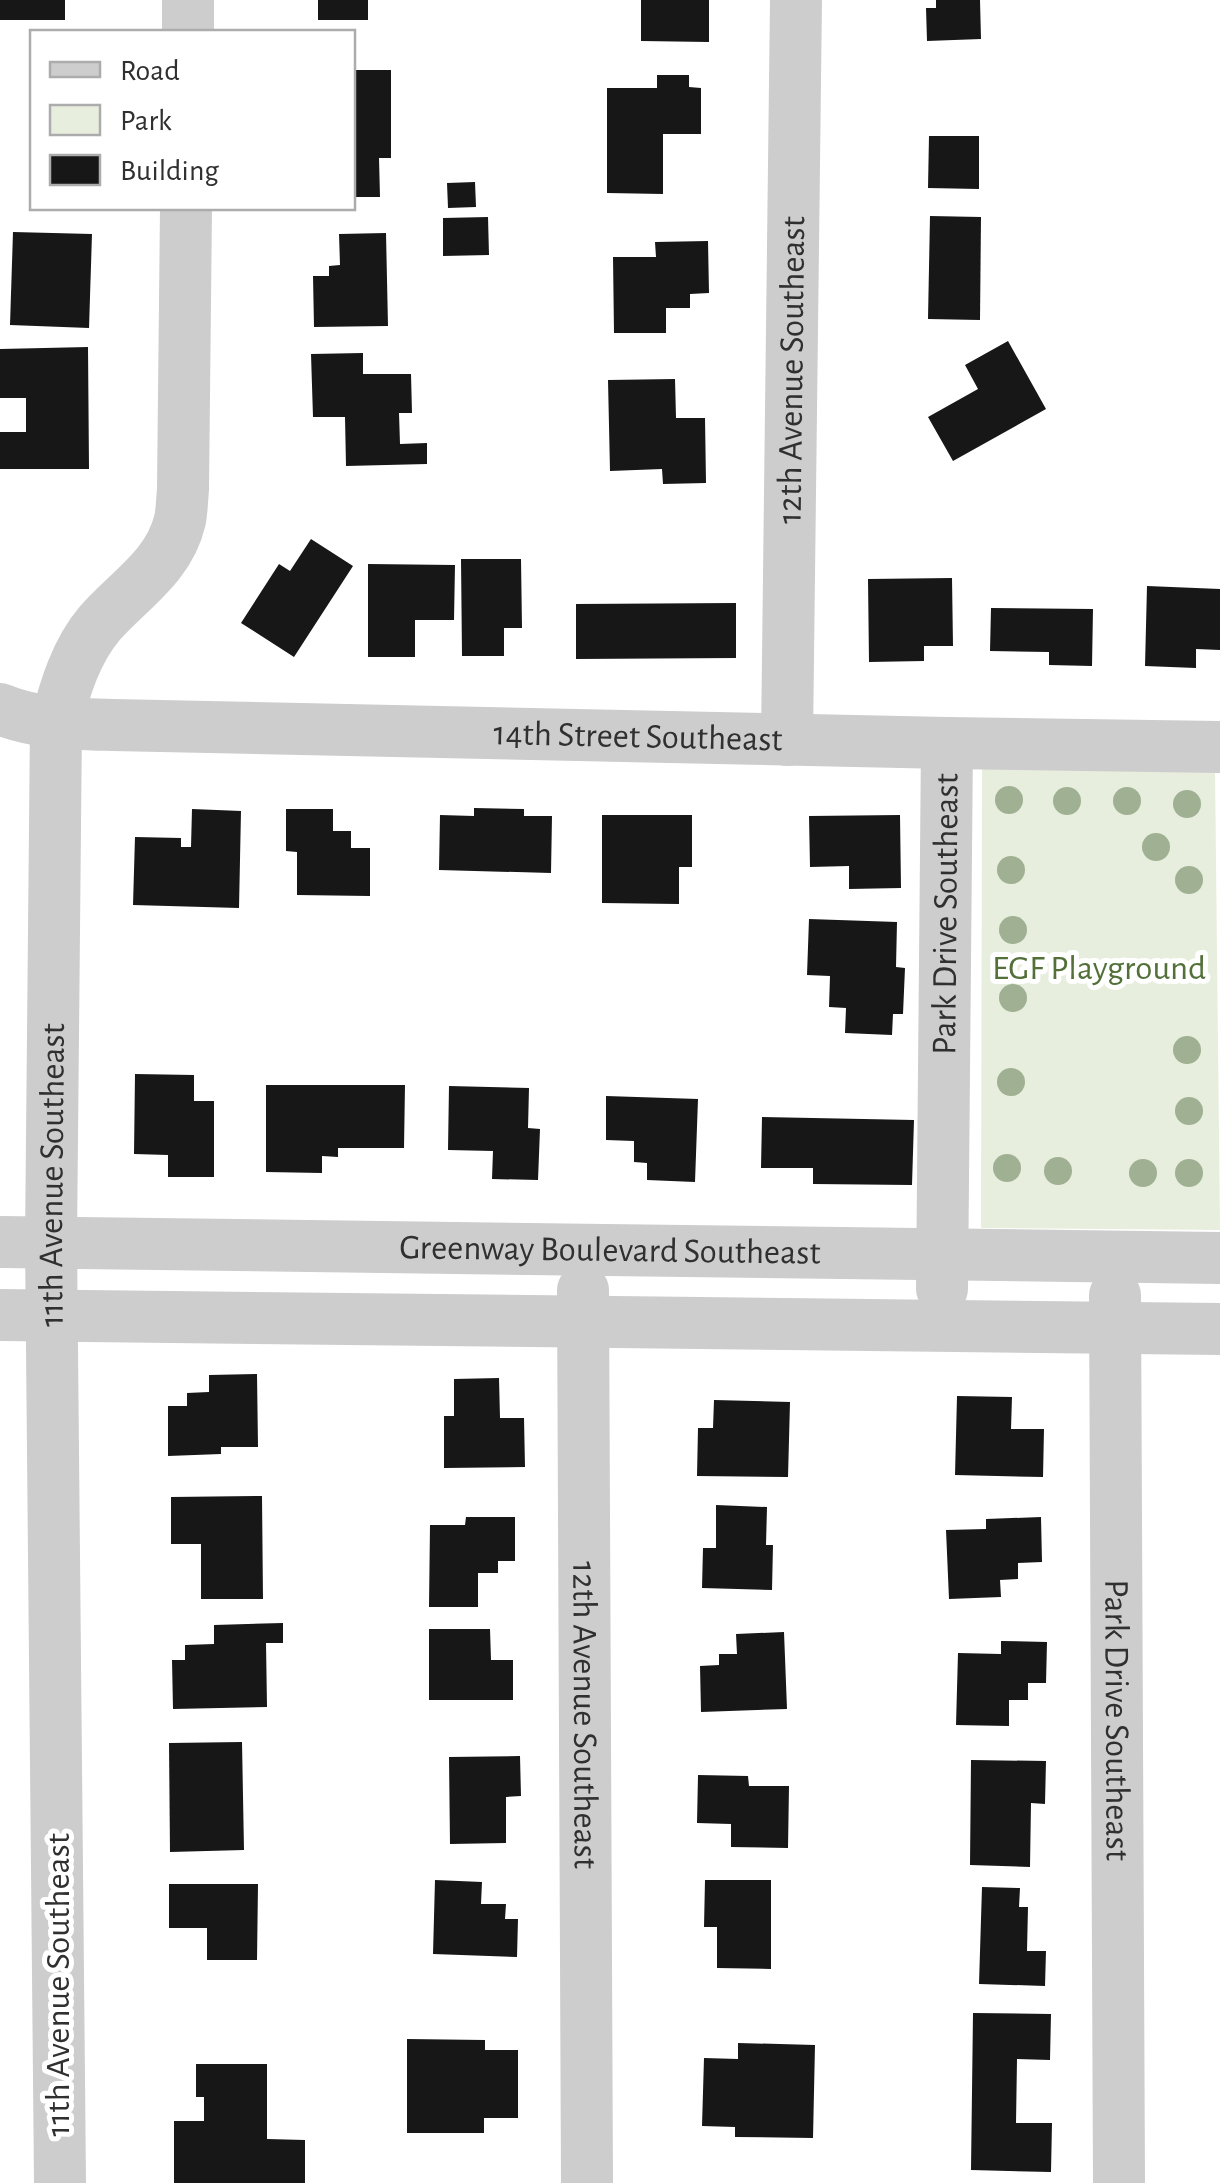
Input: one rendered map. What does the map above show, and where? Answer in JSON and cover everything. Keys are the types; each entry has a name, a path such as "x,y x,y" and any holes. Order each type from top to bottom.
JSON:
{"street":[{"path":"188,0 188,30"},
{"name":"12th Avenue Southeast","path":"787,740 796,0"},
{"name":"11th Avenue Southeast","path":"60,2183 53,1315 25,1242 56,723 78,657 98,625 157,567 180,520 186,210"},
{"name":"14th Street Southeast","path":"0,709 56,723 947,744 1220,746"},
{"name":"Park Drive Southeast","path":"942,1326 947,744"},
{"name":"Greenway Boulevard Southeast","path":"25,1242 1220,1258"},
{"name":"12th Avenue Southeast","path":"583,1249 587,2183"},
{"name":"Park Drive Southeast","path":"1114,1256 1119,2183"},
{"name":"Greenway Boulevard Southeast","path":"0,1315 1220,1329"}],"green space":[{"name":"EGF Playground","path":"982,769 1215,769 1220,1230 981,1228"}],"building":[{"path":"0,0 65,0 65,20 0,20"},
{"path":"318,0 368,0 368,20 318,20"},
{"path":"641,0 709,0 709,42 641,41"},
{"path":"936,0 980,0 981,39 927,41 926,8 936,8"},
{"path":"355,70 391,70 391,158 379,158 380,197 355,197"},
{"path":"657,75 689,75 689,87 701,88 701,134 663,134 663,194 607,193 607,88 657,88"},
{"path":"929,136 979,136 979,189 928,188"},
{"path":"475,182 476,207 448,208 447,183"},
{"path":"930,216 981,217 980,320 928,319"},
{"path":"488,217 489,255 443,256 443,218"},
{"path":"13,232 92,234 89,328 10,325"},
{"path":"386,233 388,326 314,327 313,276 329,276 329,266 340,265 339,234"},
{"path":"708,241 709,293 690,294 690,308 666,308 666,333 614,333 613,257 656,257 655,242"},
{"path":"1008,341 1046,409 953,461 928,417 978,389 965,365"},
{"path":"88,347 89,469 0,469 0,432 26,432 26,398 0,398 0,349"},
{"path":"363,353 363,374 411,374 412,413 399,413 400,444 427,443 427,464 346,466 345,417 313,417 311,354"},
{"path":"675,379 676,418 705,418 706,483 663,484 662,469 610,471 608,380"},
{"path":"311,539 353,566 294,657 241,623 279,564 290,571"},
{"path":"461,559 521,559 522,628 504,628 504,656 462,656"},
{"path":"368,564 455,565 454,620 415,620 415,657 368,657"},
{"path":"952,578 953,646 924,646 924,661 869,662 868,579"},
{"path":"1147,586 1220,589 1220,650 1196,649 1196,668 1145,666"},
{"path":"736,603 736,658 576,659 576,604"},
{"path":"991,608 1093,609 1092,666 1049,665 1049,652 990,651"},
{"path":"474,808 524,809 524,816 552,816 551,873 439,870 440,815 474,816"},
{"path":"192,809 241,811 239,908 133,905 135,837 181,838 181,847 191,847"},
{"path":"286,809 333,809 333,831 351,831 351,848 370,848 370,896 297,895 297,852 286,851"},
{"path":"602,815 692,815 692,867 679,867 679,904 602,903"},
{"path":"900,815 901,888 849,889 849,866 810,867 809,816"},
{"path":"809,919 897,922 896,967 905,968 903,1014 893,1014 892,1035 845,1033 846,1008 829,1007 830,976 807,975"},
{"path":"135,1074 194,1075 194,1101 214,1101 214,1177 168,1177 168,1155 134,1154"},
{"path":"266,1085 405,1085 404,1148 338,1148 338,1157 322,1156 322,1173 266,1172"},
{"path":"449,1086 529,1088 528,1128 540,1129 538,1180 492,1179 493,1151 448,1150"},
{"path":"606,1096 698,1099 695,1182 647,1180 647,1163 634,1162 634,1141 606,1140"},
{"path":"762,1117 914,1120 912,1185 813,1184 813,1168 761,1168"},
{"path":"257,1374 258,1447 221,1447 221,1454 168,1456 168,1406 187,1406 187,1393 209,1392 209,1375"},
{"path":"499,1378 500,1418 524,1418 525,1467 444,1468 444,1416 454,1416 454,1379"},
{"path":"957,1396 1012,1397 1011,1429 1044,1429 1043,1477 955,1475"},
{"path":"714,1400 790,1402 788,1477 697,1476 698,1428 713,1428"},
{"path":"262,1496 263,1599 201,1599 201,1544 171,1544 171,1497"},
{"path":"716,1505 767,1507 766,1545 773,1545 772,1590 702,1588 703,1548 716,1548"},
{"path":"466,1517 515,1517 515,1561 498,1561 498,1573 478,1573 478,1607 429,1607 430,1525 465,1525"},
{"path":"1041,1517 1042,1562 1018,1563 1018,1579 1000,1580 1001,1597 949,1599 946,1530 986,1529 986,1519"},
{"path":"283,1623 283,1643 266,1643 267,1707 173,1709 172,1660 185,1660 185,1645 214,1644 214,1625"},
{"path":"429,1629 490,1629 491,1660 513,1660 513,1700 429,1700"},
{"path":"784,1632 787,1709 701,1712 700,1666 719,1665 719,1654 737,1654 736,1634"},
{"path":"1001,1641 1047,1642 1046,1683 1028,1683 1028,1700 1009,1700 1009,1726 956,1725 958,1653 1001,1654"},
{"path":"242,1742 244,1850 170,1852 169,1743"},
{"path":"520,1756 521,1796 506,1797 506,1843 450,1844 449,1757"},
{"path":"971,1760 1046,1761 1045,1804 1031,1803 1030,1867 970,1865"},
{"path":"698,1775 748,1776 749,1786 789,1786 788,1848 731,1847 731,1824 697,1823"},
{"path":"435,1880 482,1882 481,1904 506,1904 505,1919 518,1919 517,1957 433,1954"},
{"path":"705,1880 771,1880 771,1969 717,1968 717,1927 704,1927"},
{"path":"169,1884 258,1884 257,1960 207,1960 207,1928 169,1928"},
{"path":"982,1887 1020,1888 1019,1907 1028,1907 1027,1951 1046,1951 1045,1986 979,1984"},
{"path":"973,2013 1051,2014 1050,2060 1017,2059 1016,2123 1052,2123 1051,2172 971,2170"},
{"path":"407,2039 485,2040 485,2050 518,2050 518,2118 484,2118 484,2133 407,2133"},
{"path":"738,2043 815,2045 813,2138 735,2137 735,2127 702,2126 704,2058 738,2059"},
{"path":"196,2064 267,2064 267,2139 305,2140 305,2183 174,2183 174,2121 204,2121 204,2097 196,2097"}]}
